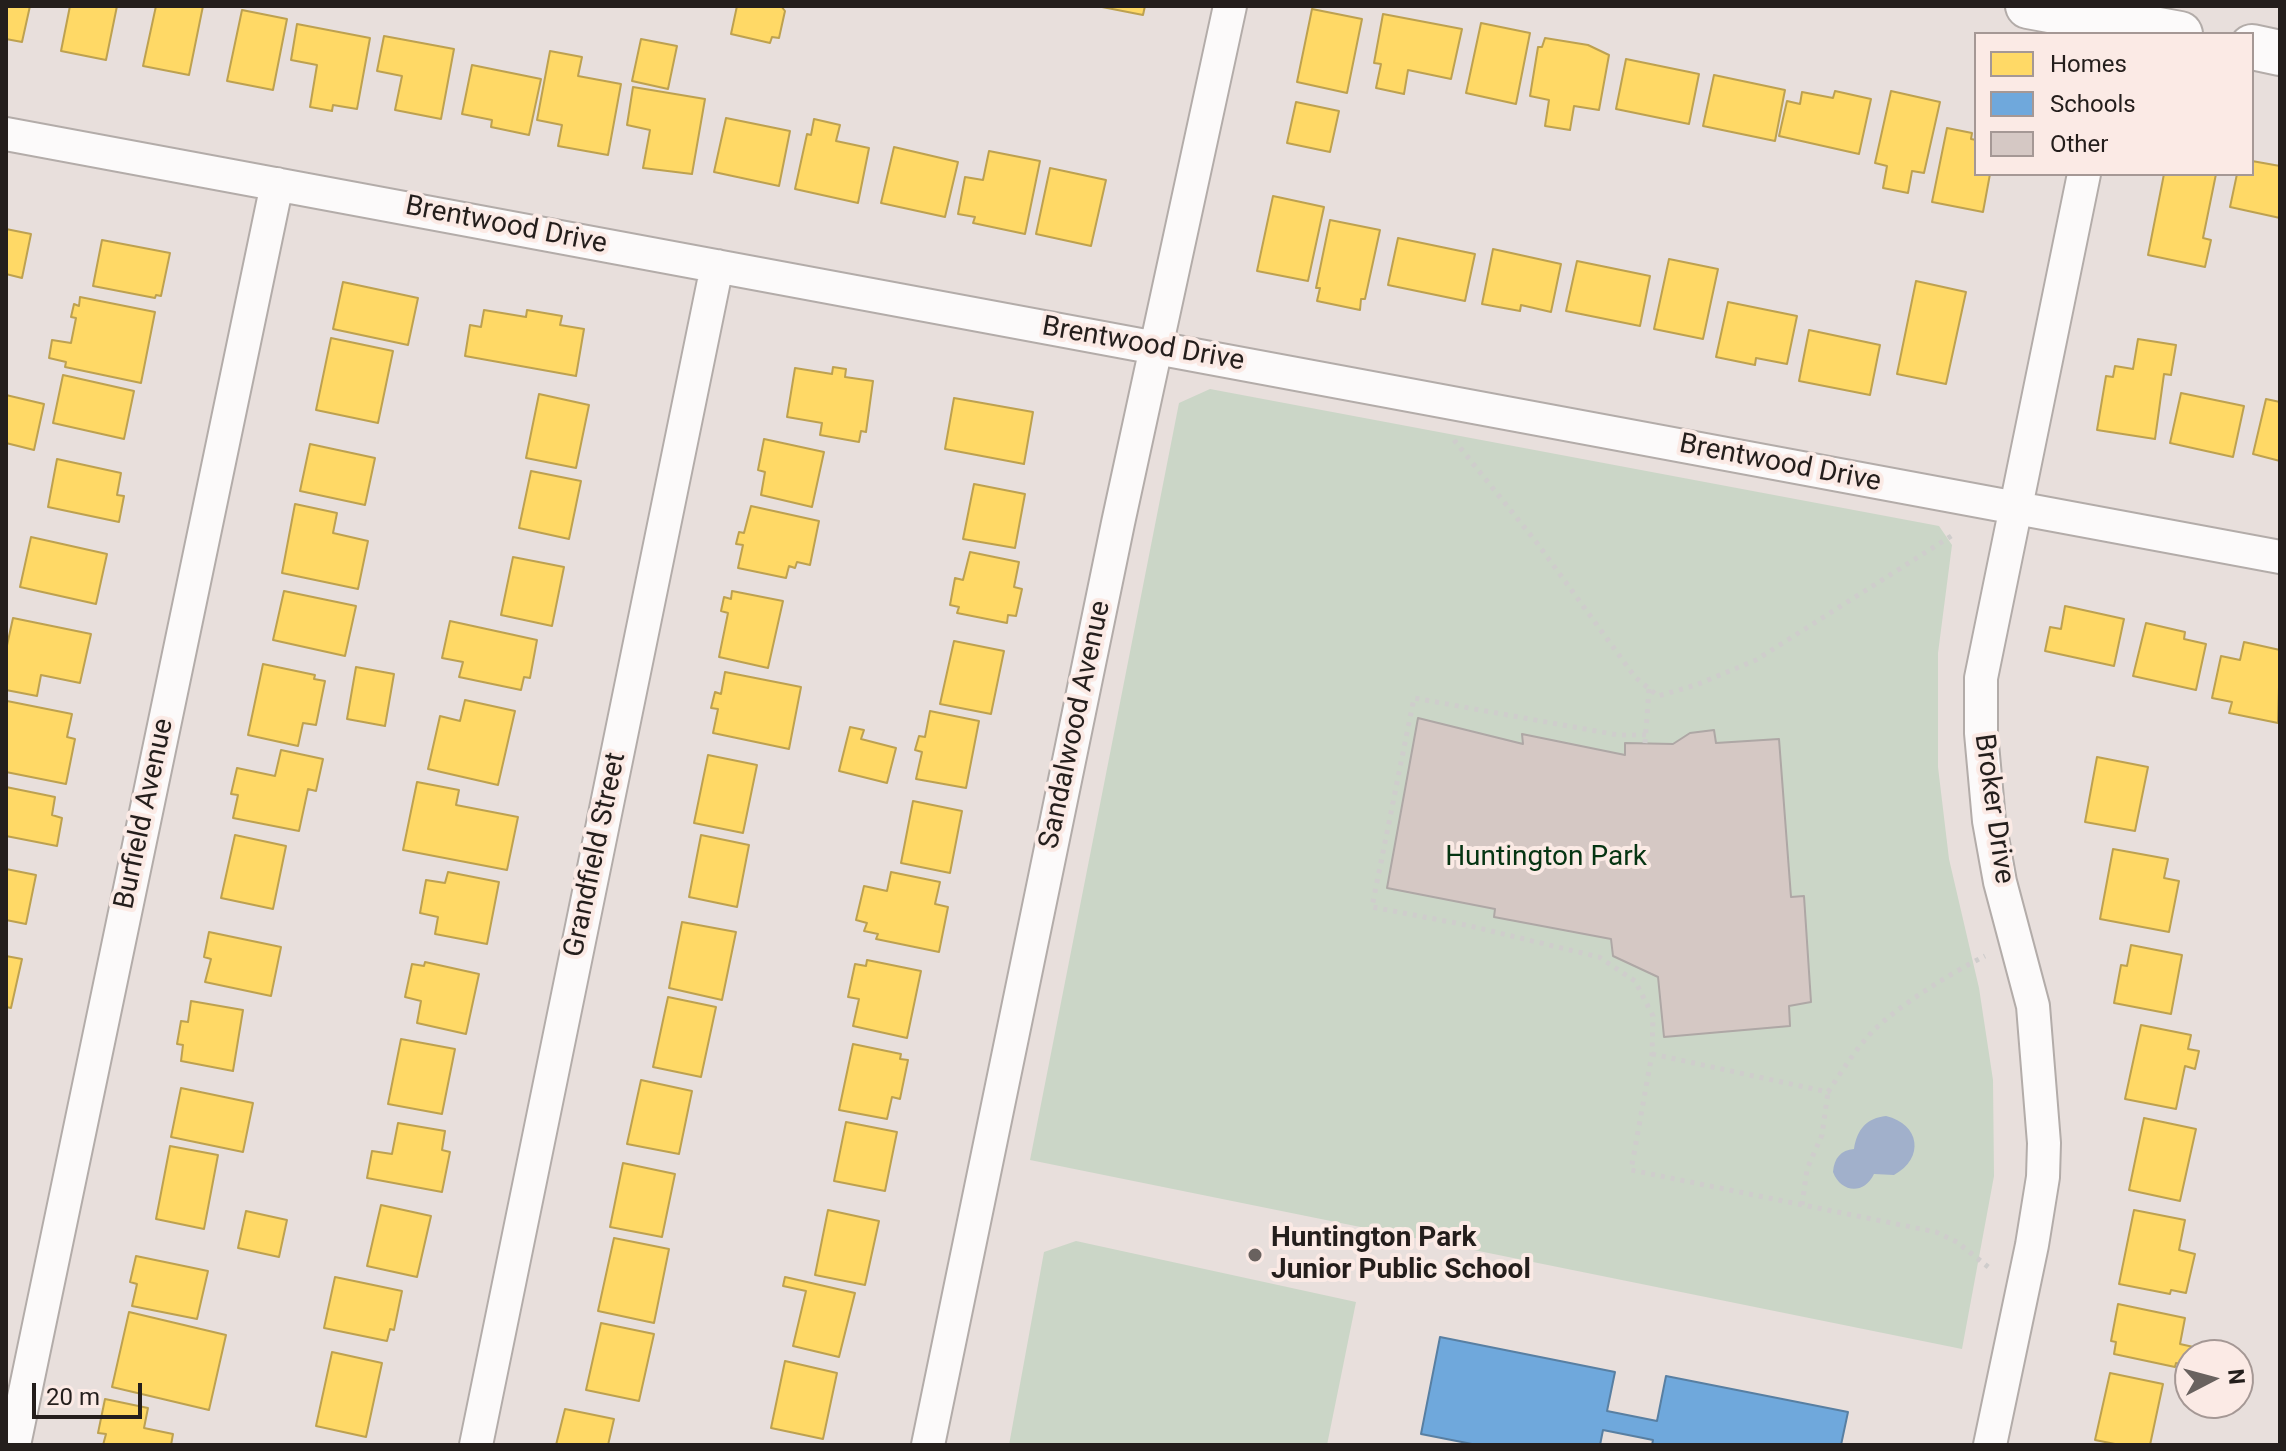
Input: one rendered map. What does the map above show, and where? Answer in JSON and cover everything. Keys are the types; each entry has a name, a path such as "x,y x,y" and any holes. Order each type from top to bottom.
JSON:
{"main road":[{"path":"2028,6 2170,32"},
{"path":"2254,47 2280,53"}],"street":[{"name":"Sandalwood Avenue","path":"928,1445 1118,523 1230,6"},
{"name":"Brentwood Drive","path":"6,134 2280,557"},
{"name":"Broker Drive","path":"1990,1445 2023,1298 2043,1177 2044,1143 2033,1006 2000,882 1989,821 1981,733 1981,678 2084,176"},
{"name":"Burfield Avenue","path":"14,1445 277,184"},
{"name":"Grandfield Street","path":"476,1445 717,266"}],"path":[{"path":"1419,395 1537,543 1635,677 1658,696 1696,685 1756,660 1967,525 2016,508"},
{"path":"1645,743 1649,688"},
{"path":"1646,735 1618,735 1414,698 1372,907 1466,925 1599,957 1635,981 1653,1016 1652,1054 1631,1170 1936,1232 1957,1242 1981,1260 2023,1298"},
{"path":"1802,1205 1807,1169 1822,1135 1828,1092 1856,1050 1875,1030 1927,991 1971,963 2016,941"},
{"path":"1652,1054 1828,1092"}],"green space":[{"name":"Huntington Park","path":"1210,389 1939,526 1952,545 1938,653 1938,767 1949,859 1979,988 1993,1080 1994,1176 1962,1349 1030,1160 1179,403"},
{"path":"1076,1241 1356,1302 1327,1445 1009,1445 1044,1252"}],"water":[{"path":"1886,1116 1906,1126 1912,1134 1914,1151 1911,1160 1894,1175 1874,1174 1859,1188 1841,1184 1833,1172 1837,1159 1845,1151 1854,1149 1864,1126 1873,1119"}],"building: Homes":[{"path":"6,6 30,6 22,42 6,39"},
{"path":"70,6 117,6 106,60 61,51"},
{"path":"156,6 203,6 189,75 143,66"},
{"path":"737,6 781,6 785,11 779,38 772,37 770,43 731,34"},
{"path":"1097,6 1145,6 1143,15"},
{"path":"1312,9 1362,19 1347,93 1297,82"},
{"path":"242,10 287,19 273,90 227,81"},
{"path":"1383,14 1462,29 1451,79 1408,70 1404,94 1376,88 1381,64 1374,63"},
{"path":"1481,23 1530,33 1516,104 1466,93"},
{"path":"297,24 370,38 357,109 333,105 332,111 310,107 317,65 291,60"},
{"path":"384,36 454,49 441,119 395,110 402,76 377,71"},
{"path":"1545,38 1588,45 1609,55 1599,110 1574,106 1570,130 1545,126 1549,100 1530,96 1538,47 1542,47"},
{"path":"641,39 677,46 668,89 632,81"},
{"path":"550,51 582,57 578,76 621,84 608,155 558,146 562,125 537,120"},
{"path":"1626,59 1699,74 1689,124 1616,109"},
{"path":"472,65 541,79 529,135 491,127 492,120 462,114"},
{"path":"1714,75 1785,90 1775,141 1703,126"},
{"path":"633,87 705,99 692,174 643,168 650,130 627,125"},
{"path":"1835,91 1871,99 1859,154 1779,136 1787,101 1800,104 1802,92 1833,98"},
{"path":"1891,91 1940,102 1924,173 1912,171 1908,193 1883,188 1887,166 1875,163"},
{"path":"1296,102 1339,111 1330,152 1287,143"},
{"path":"726,118 790,131 779,186 714,172"},
{"path":"814,119 840,125 836,141 869,148 858,203 795,189 807,134 811,135"},
{"path":"1947,128 1972,133 1974,176 1990,176 1983,212 1932,202"},
{"path":"894,147 958,162 945,217 881,203"},
{"path":"989,151 1040,161 1025,234 973,223 975,217 958,214 965,177 983,180"},
{"path":"2254,161 2280,166 2280,218 2230,207 2237,176 2254,176"},
{"path":"1050,168 1106,180 1091,246 1036,234"},
{"path":"2164,176 2216,176 2203,238 2211,240 2205,267 2148,255"},
{"path":"1273,196 1324,207 1308,281 1257,271"},
{"path":"1330,220 1380,230 1360,310 1317,301 1320,288 1316,288"},
{"path":"6,229 31,234 22,278 6,274"},
{"path":"1398,238 1475,254 1465,301 1388,285"},
{"path":"102,240 170,253 161,296 156,295 155,298 93,286"},
{"path":"1493,249 1561,264 1551,312 1521,305 1520,311 1482,304"},
{"path":"1669,259 1718,269 1703,339 1654,329"},
{"path":"1577,261 1650,276 1640,326 1566,311"},
{"path":"1916,281 1966,292 1946,384 1897,374"},
{"path":"343,282 418,298 408,345 333,329"},
{"path":"80,297 155,312 141,383 65,367 66,362 49,358 52,340 71,343 76,318 71,317 74,304 79,306"},
{"path":"1728,302 1797,316 1787,364 1756,358 1755,365 1716,357"},
{"path":"484,310 526,317 527,310 562,316 560,325 584,329 576,376 465,356 470,325 481,327"},
{"path":"1809,330 1880,345 1870,395 1799,381"},
{"path":"331,338 393,351 378,423 316,410"},
{"path":"2138,339 2176,345 2171,375 2164,374 2155,439 2097,430 2106,376 2113,377 2115,366 2133,369"},
{"path":"833,367 846,369 845,377 873,381 866,432 861,431 859,442 820,435 822,423 787,417 795,368 832,374"},
{"path":"63,375 134,391 124,439 53,423"},
{"path":"2181,393 2244,406 2233,457 2170,443"},
{"path":"539,394 589,405 576,468 526,458"},
{"path":"6,395 44,404 34,450 6,443"},
{"path":"954,398 1033,412 1024,464 945,449"},
{"path":"2266,399 2280,402 2280,461 2253,454"},
{"path":"764,439 824,452 812,507 761,495 765,472 758,470"},
{"path":"310,444 375,458 365,505 300,491"},
{"path":"57,459 121,473 117,495 124,496 119,522 48,507"},
{"path":"531,471 581,481 569,539 519,528"},
{"path":"974,484 1025,494 1015,548 963,539"},
{"path":"295,504 337,513 333,533 368,541 358,589 282,573"},
{"path":"751,506 819,521 810,565 797,562 795,568 789,566 786,578 738,568 743,545 736,544 739,532 744,533"},
{"path":"31,537 107,554 96,604 20,587"},
{"path":"970,552 1019,562 1014,587 1022,589 1016,616 1008,615 1007,623 957,613 959,607 950,605 955,578 963,580"},
{"path":"513,557 564,567 552,626 501,615"},
{"path":"284,591 356,606 345,656 273,640"},
{"path":"732,591 783,601 768,668 719,657 728,613 721,611 724,597 731,599"},
{"path":"2065,606 2124,619 2114,666 2045,651 2050,627 2061,629"},
{"path":"13,618 91,634 80,683 41,675 37,696 6,690 6,650"},
{"path":"450,621 537,640 530,678 524,677 521,690 459,677 463,662 442,658"},
{"path":"2146,623 2185,632 2184,639 2206,644 2196,690 2133,676"},
{"path":"954,641 1004,651 991,714 940,704"},
{"path":"2244,642 2280,650 2278,723 2229,713 2232,702 2212,698 2221,656 2240,660"},
{"path":"263,664 315,675 314,679 325,681 316,725 303,723 298,746 248,735"},
{"path":"356,667 394,674 385,726 347,719"},
{"path":"725,672 801,687 789,749 713,733 718,709 711,708 715,692 721,694"},
{"path":"465,700 515,711 498,785 428,769 440,716 460,721"},
{"path":"7,701 72,714 67,737 75,739 66,784 6,772"},
{"path":"930,711 979,721 966,788 916,779 922,752 915,750 919,736 925,737"},
{"path":"850,727 864,730 861,739 896,748 887,783 839,771"},
{"path":"281,750 323,759 316,791 308,789 299,831 233,818 238,795 231,794 237,768 275,776"},
{"path":"708,755 757,765 743,833 694,823"},
{"path":"2097,757 2148,767 2135,831 2085,822"},
{"path":"417,782 459,790 456,805 518,817 507,870 403,850"},
{"path":"6,787 55,797 52,815 62,818 57,846 6,836"},
{"path":"913,801 962,811 950,873 901,863"},
{"path":"235,835 286,846 273,909 221,898"},
{"path":"701,835 749,845 737,907 689,897"},
{"path":"2113,849 2168,859 2164,878 2179,881 2169,932 2100,919"},
{"path":"6,869 36,875 26,924 6,920"},
{"path":"448,872 499,882 487,944 435,934 438,917 420,913 426,880 445,883"},
{"path":"891,872 940,882 935,904 948,907 939,952 876,939 878,934 864,931 867,923 856,920 864,886 887,891"},
{"path":"682,922 736,932 722,1000 669,988"},
{"path":"209,932 281,947 271,996 205,982 211,959 204,957"},
{"path":"2131,945 2182,955 2171,1014 2114,1003 2121,965 2127,966"},
{"path":"6,956 22,959 11,1008 6,1007"},
{"path":"867,960 921,971 907,1038 853,1026 859,999 848,997 855,964 866,966"},
{"path":"425,962 479,974 466,1034 417,1023 421,1001 405,997 412,964 424,966"},
{"path":"668,997 716,1007 701,1077 653,1067"},
{"path":"191,1001 243,1010 233,1071 181,1061 183,1045 177,1044 181,1021 188,1022"},
{"path":"2141,1025 2191,1035 2188,1049 2199,1051 2195,1069 2185,1066 2176,1109 2125,1099"},
{"path":"401,1039 455,1049 442,1114 388,1104"},
{"path":"853,1044 901,1054 900,1059 908,1060 900,1099 892,1097 887,1119 839,1110"},
{"path":"641,1080 692,1091 679,1154 627,1144"},
{"path":"181,1088 253,1103 243,1152 171,1137"},
{"path":"2144,1118 2196,1129 2180,1201 2129,1190"},
{"path":"846,1122 897,1132 885,1191 834,1181"},
{"path":"398,1123 445,1131 442,1150 450,1152 442,1192 367,1178 372,1151 392,1154"},
{"path":"170,1146 218,1155 204,1229 156,1219"},
{"path":"623,1163 675,1174 662,1237 610,1227"},
{"path":"381,1205 431,1216 417,1277 367,1266"},
{"path":"828,1210 879,1221 865,1285 815,1275"},
{"path":"2134,1210 2185,1220 2179,1250 2195,1254 2186,1293 2171,1290 2170,1294 2119,1284"},
{"path":"246,1211 287,1220 279,1257 238,1248"},
{"path":"614,1238 669,1249 654,1323 598,1311"},
{"path":"136,1256 208,1271 197,1319 132,1306 137,1284 130,1282"},
{"path":"335,1277 402,1291 394,1330 390,1329 387,1341 324,1328"},
{"path":"785,1277 855,1293 839,1357 793,1346 806,1291 783,1286"},
{"path":"2118,1304 2185,1318 2181,1339 2174,1339 2174,1367 2114,1354 2116,1342 2111,1341"},
{"path":"129,1312 226,1335 209,1410 112,1387"},
{"path":"601,1323 654,1334 639,1401 586,1390"},
{"path":"332,1352 382,1363 366,1437 316,1426"},
{"path":"785,1361 837,1373 823,1439 771,1428"},
{"path":"2110,1373 2163,1384 2150,1445 2120,1445 2095,1440"},
{"path":"105,1399 148,1408 144,1428 173,1434 171,1445 103,1445 106,1434 98,1433"},
{"path":"565,1409 614,1419 608,1445 556,1445"}],"building: Schools":[{"path":"1440,1337 1615,1372 1607,1411 1657,1421 1666,1376 1848,1412 1841,1445 1652,1445 1653,1440 1603,1430 1600,1445 1477,1445 1421,1434"}],"building: Other":[{"path":"1418,718 1523,744 1522,734 1625,755 1625,743 1673,744 1690,733 1714,730 1716,743 1779,739 1791,897 1804,896 1811,1002 1789,1006 1790,1026 1664,1037 1658,977 1613,956 1611,939 1494,917 1495,909 1387,888"}],"place":[{"name":"Huntington Park Junior Public School","path":"1255,1255"}]}
